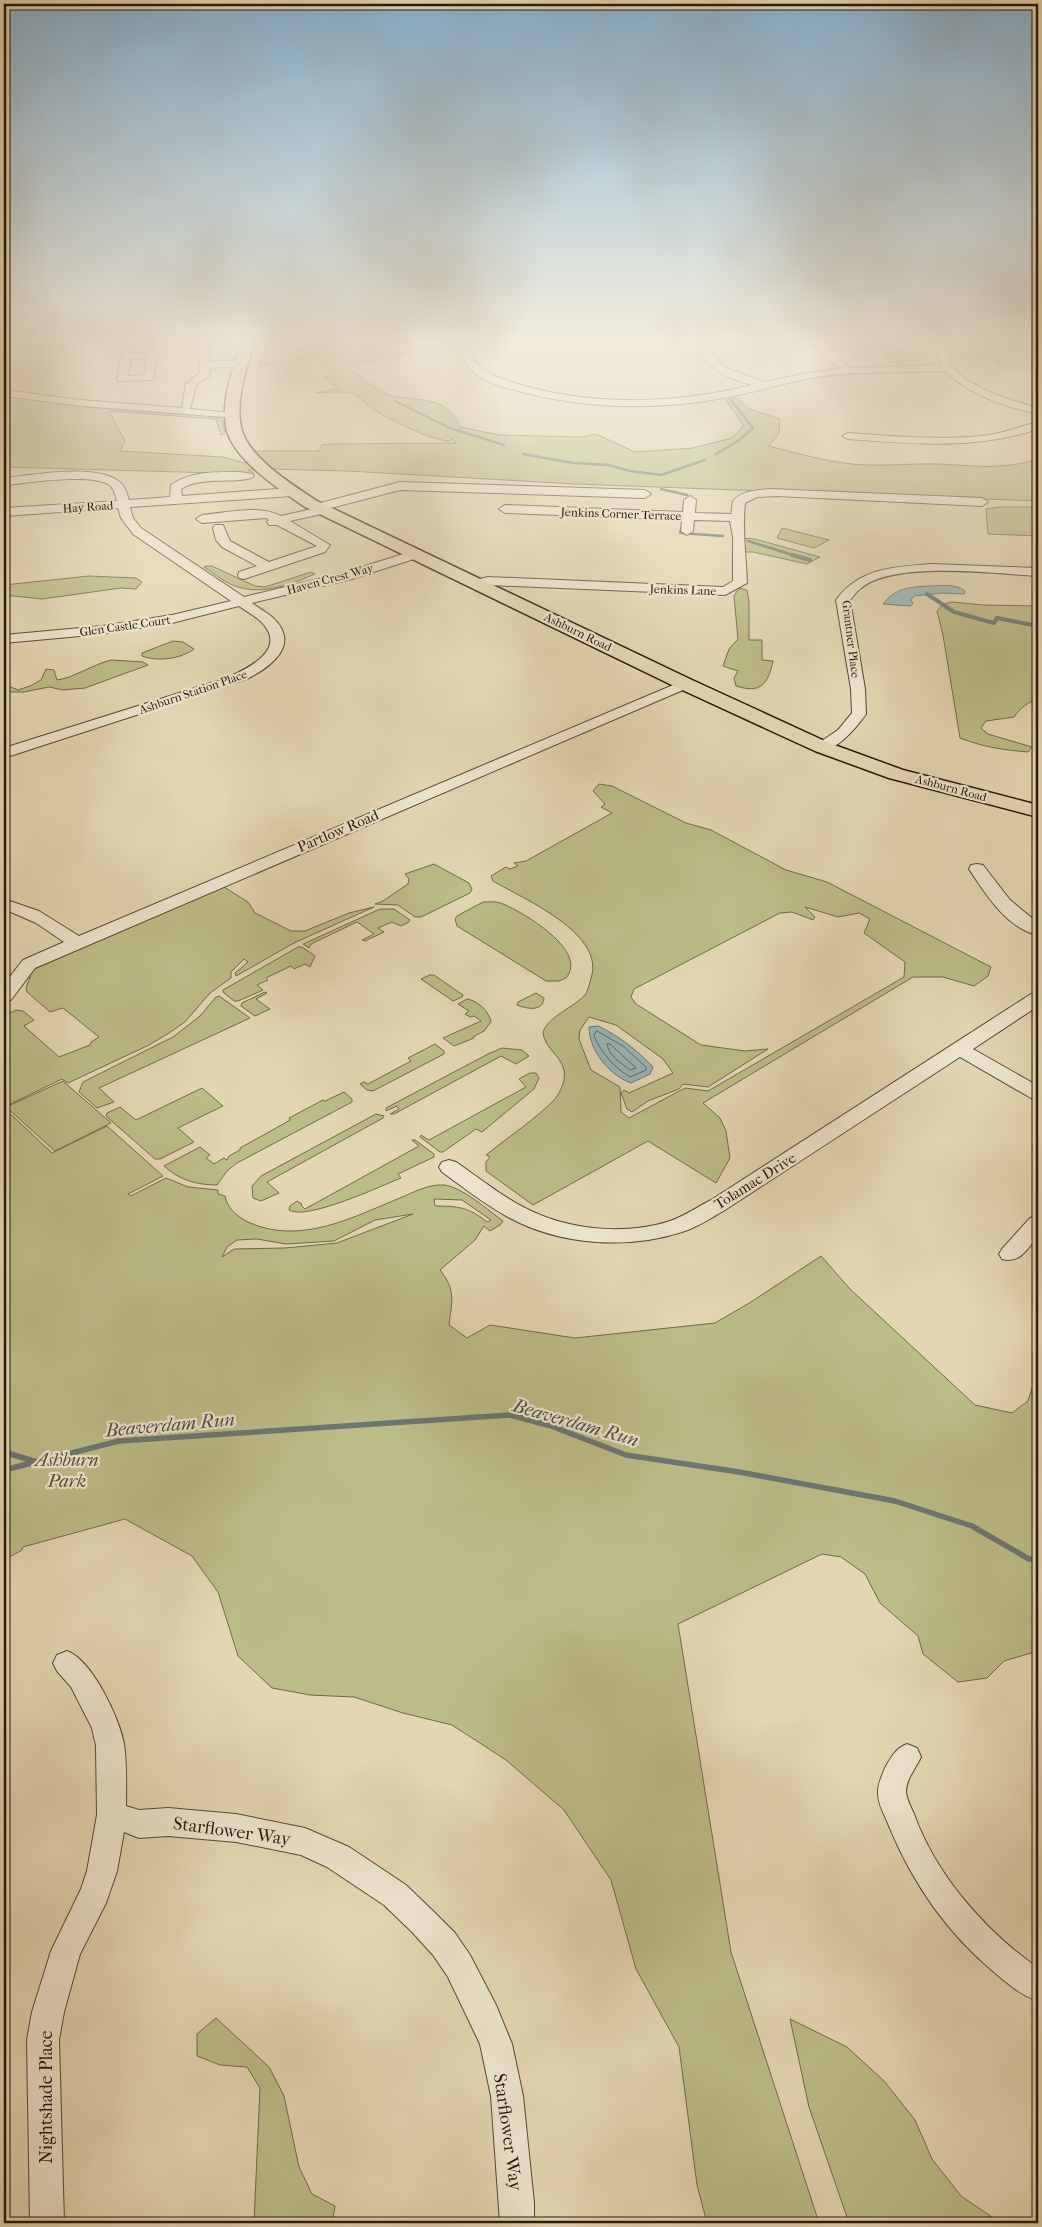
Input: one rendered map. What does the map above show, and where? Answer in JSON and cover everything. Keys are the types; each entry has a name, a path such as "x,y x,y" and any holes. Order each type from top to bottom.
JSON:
{"main road":[{"name":"Ashburn Road","path":"242,445 292,492 320,509 685,684 822,747 853,759 906,776 1038,811"}],"street":[{"name":"Ashburn Station Place","path":"4,481 74,476 112,482 118,486 127,518 137,531 244,602 268,620 278,635 275,651 260,667 232,681 4,753"},
{"path":"176,500 175,488 182,481 248,476"},
{"path":"244,575 321,549 324,545 280,520 264,514 201,524 219,528 266,524 280,520 320,509 400,486 645,494"},
{"name":"Hay Road","path":"4,512 292,492"},
{"path":"577,512 580,492"},
{"name":"Jenkins Lane","path":"477,584 488,581 725,591 740,583 737,518 739,502 742,499 762,493 982,502"},
{"path":"687,531 690,500"},
{"name":"Jenkins Corner Terrace","path":"505,509 737,518"},
{"path":"219,528 222,540 226,544 268,567"},
{"name":"Haven Crest Way","path":"244,602 346,576 416,554"},
{"name":"Grantner Place","path":"822,747 843,733 859,714 858,689 844,600 853,587 879,574 918,568 1038,572"},
{"name":"Glen Castle Court","path":"4,639 137,625 244,602"},
{"name":"Partlow Road","path":"4,996 29,964 685,684"},
{"path":"977,869 1003,905 1016,917 1038,930"},
{"path":"4,904 40,917 57,927 77,944"},
{"name":"Tolamac Drive","path":"449,1167 516,1212 539,1223 593,1235 646,1233 671,1228 694,1219 718,1205 1038,998"},
{"path":"960,1049 1038,1094"},
{"path":"1010,1254 1038,1223"},
{"name":"Nightshade Place","path":"47,2223 44,2040 48,2012 66,1951 95,1893 102,1871 112,1815 110,1746 106,1727 81,1679 67,1664"},
{"path":"907,1757 896,1776 892,1794 906,1833 926,1870 961,1918 995,1952 1038,1986"},
{"name":"Starflower Way","path":"112,1815 139,1824 168,1822 236,1828 305,1842 338,1857 395,1895 423,1922 444,1944 459,1966 485,2016 496,2044 507,2096 517,2203 517,2223"}],"green space":[{"path":"4,445 123,445 120,451 223,457 252,465 257,470 248,470 254,473 251,474 4,467"},
{"path":"322,445 620,445 635,452 693,448 705,445 770,445 830,461 867,465 1001,466 1038,459 1038,501 575,484 348,471 271,469 249,451 319,451"},
{"path":"1038,507 1038,536 988,534 986,509"},
{"path":"782,528 829,540 814,548 777,538"},
{"path":"742,538 755,539 820,557 807,564 753,552 743,552"},
{"path":"212,566 255,586 265,587 311,572 315,574 277,587 257,590 234,586 204,567"},
{"path":"89,576 136,578 142,582 136,589 121,588 42,599 4,595 4,585"},
{"path":"739,588 747,590 749,601 749,640 762,640 762,660 773,661 766,681 757,688 752,689 736,686 734,678 738,671 723,666 729,649 738,639 734,596"},
{"path":"952,602 984,605 1038,606 1038,699 1024,706 1014,717 986,721 981,728 988,734 1032,747 1028,752 994,748 960,738 943,635 937,611 943,604"},
{"path":"173,641 183,642 194,649 169,659 155,659 142,656 142,653"},
{"path":"111,660 143,662 148,665 85,688 63,690 49,687 24,692 4,692 4,684 18,690 41,680 46,669 54,670 57,680 70,677"},
{"path":"599,784 612,786 686,823 711,830 786,870 827,882 991,967 988,976 974,986 943,977 913,977 703,1103 720,1118 726,1131 730,1158 716,1183 648,1141 533,1205 486,1171 486,1162 490,1157 486,1155 540,1113 555,1099 559,1092 564,1081 564,1070 562,1064 546,1042 543,1032 550,1021 586,994 591,978 592,962 586,947 575,933 542,908 493,881 491,876 506,867 510,869 518,866 514,863 526,861 612,813 601,807 605,804 593,791","holes":["805,907 838,917 859,913 870,919 864,933 905,962 904,977 708,1091 685,1088 629,1118 621,1112 620,1087 591,1070 579,1039 580,1030 589,1017 616,1025 663,1059 673,1073 629,1093 624,1090 621,1093 627,1109 632,1112 648,1101 679,1089 683,1084 708,1087 768,1049 745,1051 701,1045 636,1004 631,997 634,989 780,913 792,912 813,920 815,917"]},
{"path":"434,864 469,883 472,889 470,893 421,917 415,917 398,905 375,904 383,901 408,884 409,879 405,874"},
{"path":"224,887 248,902 255,913 291,931 305,931 349,913 374,907 294,943 236,976 235,973 248,962 244,959 231,972 231,978 210,993 185,1022 169,1033 149,1045 68,1083 62,1079 4,1107 4,1034 6,1032 4,1029 4,1016 16,1010 23,1011 34,1020 24,1026 59,1057 90,1045 91,1042 99,1037 63,1008 50,1012 27,992 26,988 33,969"},
{"path":"483,902 498,902 512,908 551,934 569,956 571,967 566,978 559,981 546,981 457,926 455,919 457,916"},
{"path":"380,909 394,909 410,920 401,926 392,922 378,928 384,932 365,941 362,940 374,934 357,922 311,944 309,948 303,944"},
{"path":"298,947 302,947 315,956 310,967 305,964 294,969 291,966 266,978 268,980 257,985 263,990 238,1001 234,1001 223,992 223,990"},
{"path":"434,975 463,995 462,997 453,1001 421,979"},
{"path":"265,992 267,993 256,999 270,1009 255,1016 241,1006 242,1003"},
{"path":"536,993 544,998 541,1006 525,1008 517,1005 518,1002"},
{"path":"219,996 250,1018 99,1088 114,1102 97,1108 79,1092 83,1082 173,1037 200,1016"},
{"path":"467,999 482,1007 488,1014 491,1022 484,1031 474,1038 454,1046 443,1038 481,1021 474,1016 470,1017 465,1014 469,1011 458,1004"},
{"path":"435,1044 444,1051 444,1054 373,1091 367,1090 360,1084 364,1082 368,1084 411,1061 408,1058"},
{"path":"502,1048 522,1050 529,1056 516,1064 501,1056 394,1114 390,1114 399,1109 397,1106 386,1111 386,1108"},
{"path":"530,1073 536,1073 539,1078 534,1089 482,1132 476,1129 443,1152 440,1152 420,1137 421,1135 429,1140 526,1087 519,1079"},
{"path":"63,1081 111,1123 55,1151 6,1107"},
{"path":"202,1088 223,1106 178,1128 194,1142 160,1159 155,1159 106,1116 107,1113 120,1107 136,1120"},
{"path":"344,1092 352,1099 352,1102 237,1163 227,1171 217,1185 189,1181 176,1175 164,1166 200,1147 210,1155 206,1158 214,1164 224,1158 227,1160 229,1156 240,1150 240,1148 290,1120 289,1118 323,1100 325,1101"},
{"name":"Ashburn Park","path":"4,1108 52,1153 107,1126 163,1176 128,1194 131,1196 166,1178 188,1187 218,1190 218,1194 225,1196 228,1205 238,1216 250,1223 269,1229 289,1231 327,1226 427,1187 444,1185 459,1190 503,1221 490,1231 484,1226 475,1240 440,1270 449,1284 452,1296 449,1325 467,1338 490,1325 575,1338 715,1323 821,1256 850,1289 975,1405 1012,1413 1028,1401 1036,1375 1038,1375 1038,1651 1004,1661 987,1678 958,1682 923,1654 918,1636 880,1603 865,1574 841,1557 822,1554 678,1624 731,1952 819,2223 707,2223 697,2185 679,2047 636,1969 611,1880 564,1810 506,1760 452,1725 403,1713 354,1697 310,1695 272,1688 238,1656 218,1592 192,1556 125,1519 23,1547 22,1550 4,1560","holes":["434,1199 462,1200 491,1220 487,1222 474,1213 462,1208 435,1206","413,1214 337,1243 285,1248 234,1249 222,1257 227,1247 237,1240 257,1239 286,1244 334,1241 375,1220"]},
{"path":"376,1114 384,1116 267,1182 279,1193 261,1201 253,1198 252,1186 261,1176"},
{"path":"412,1140 415,1140 434,1154 434,1157 398,1174 401,1178 361,1195 311,1211 298,1212 289,1210 290,1206 297,1201 305,1209 419,1146"},
{"path":"216,2018 269,2067 284,2096 299,2167 312,2194 335,2206 332,2223 254,2223 260,2088 247,2067 220,2065 197,2056 197,2034"},
{"path":"790,2019 847,2047 884,2081 915,2120 932,2159 961,2196 1001,2223 849,2223 809,2107"}],"water":[{"path":"953,586 965,591 964,594 942,593 914,596 911,600 913,604 910,606 883,604 903,589"},
{"path":"598,1026 620,1039 641,1055 653,1067 650,1074 631,1083 608,1068 596,1053 590,1036 589,1027"}],"waterway":[{"path":"716,454 731,445"},
{"path":"523,454 573,463 608,465 630,471 661,475 705,460"},
{"path":"661,489 687,495"},
{"path":"682,527 680,533 723,536"},
{"path":"748,541 796,556"},
{"path":"792,555 810,560"},
{"path":"927,594 954,612 994,623 997,618 1038,626"},
{"name":"Beaverdam Run","path":"36,1462 119,1441 510,1415 551,1426 626,1455 739,1472 895,1501 972,1526 1029,1559 1038,1559"},
{"path":"4,1452 36,1462"},
{"name":"Beaverdam Run","path":"4,1470 36,1462"}]}
